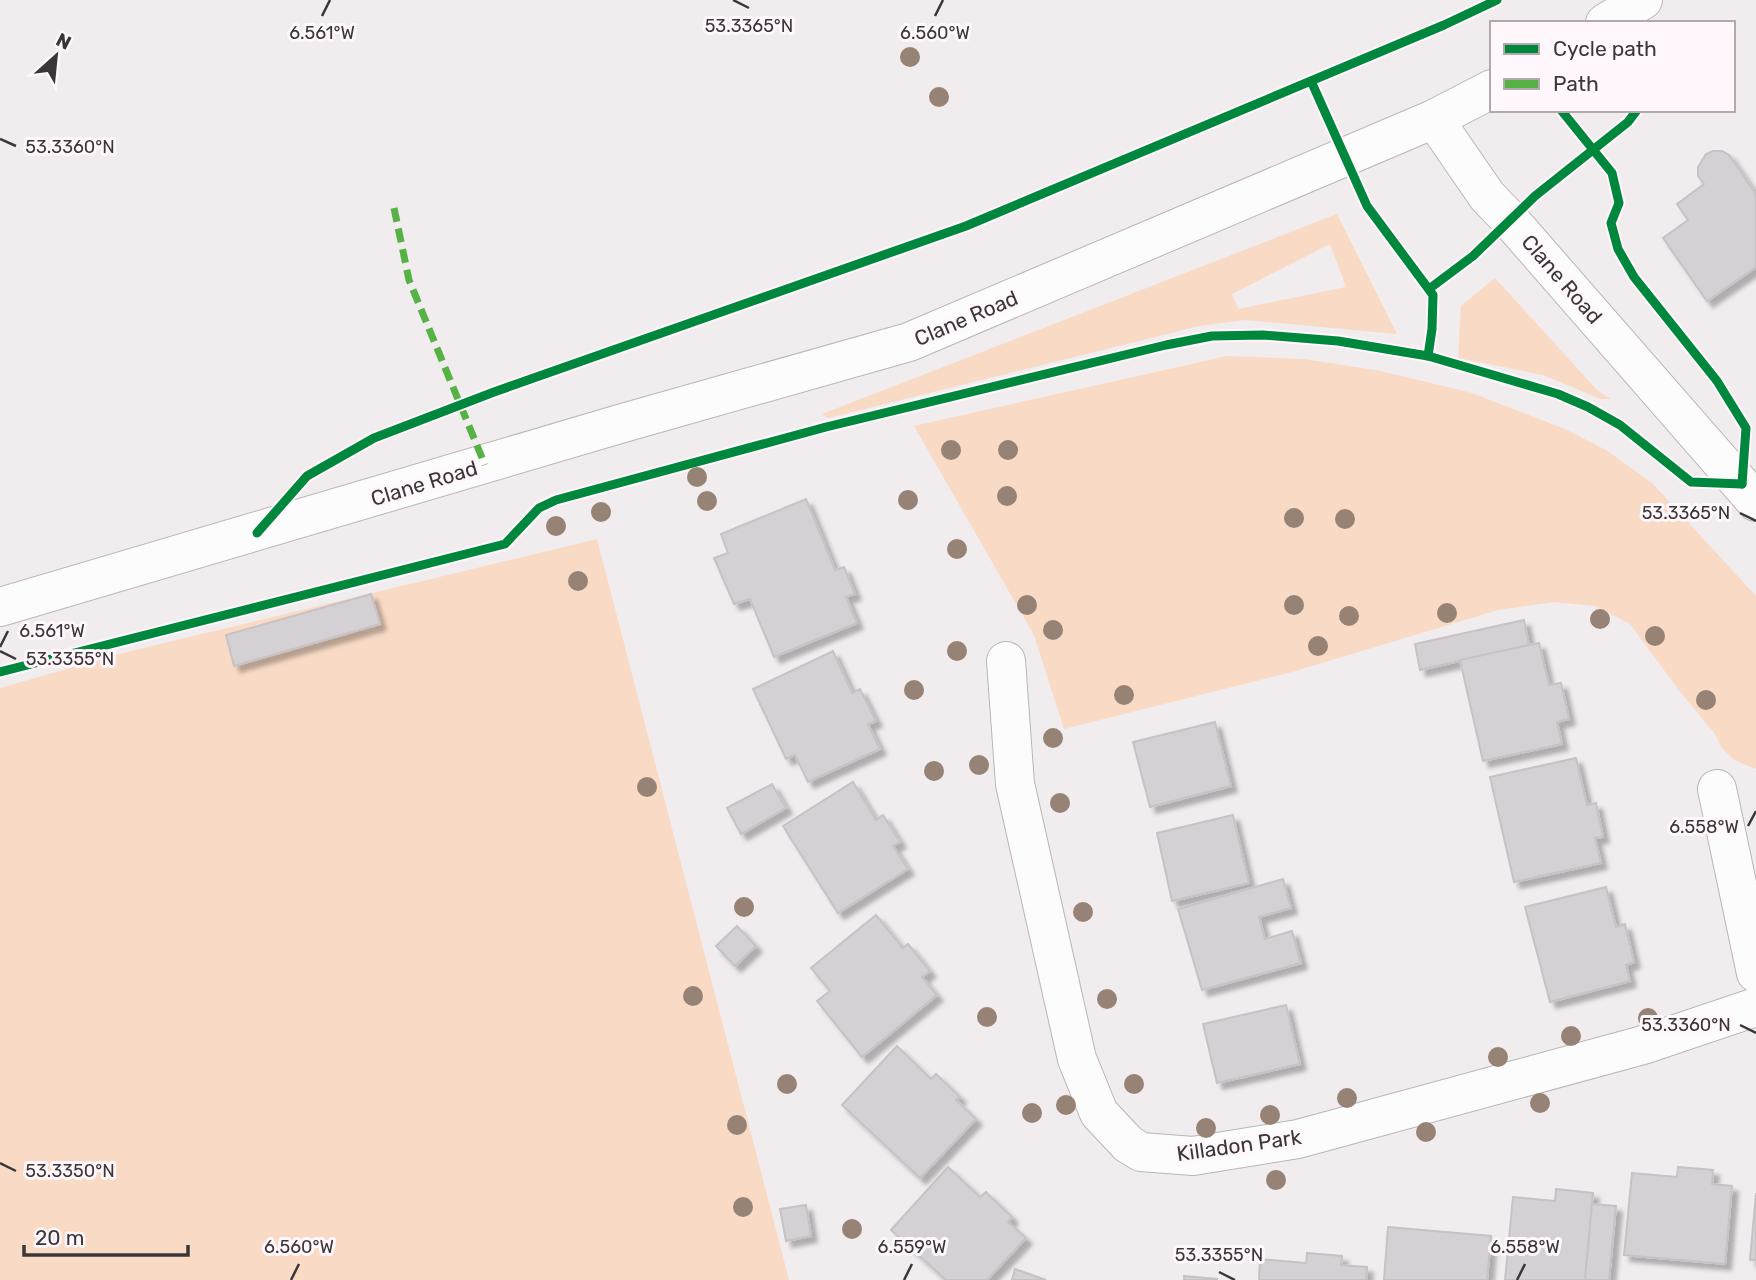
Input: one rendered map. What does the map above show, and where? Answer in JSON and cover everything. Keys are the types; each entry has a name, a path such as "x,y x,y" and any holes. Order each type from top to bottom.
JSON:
{"main road":[{"path":"1608,21 1643,0"},
{"path":"1434,120 1490,90"},
{"name":"Clane Road","path":"0,607 623,423 909,342 1434,120 1487,196 1756,502"},
{"name":"Killadon Park","path":"1006,662 1015,784 1077,1059 1100,1113 1128,1144 1141,1152 1193,1156 1298,1139 1643,1045 1756,1007"},
{"path":"1717,789 1756,973"}],"shaded area":[{"path":"1337,214 1397,334 1245,320 1199,326 828,418 822,414","holes":["1330,244 1346,287 1238,309 1232,294"]},
{"path":"1495,278 1597,390 1611,399 1601,399 1543,375 1458,358 1461,306"},
{"path":"1227,356 1304,359 1381,371 1472,393 1565,429 1606,450 1652,483 1756,596 1756,769 1734,760 1722,748 1715,734 1630,624 1595,606 1555,602 1498,610 1292,672 1064,729 1034,635 914,426"},
{"path":"597,539 789,1280 0,1280 0,688 123,653"}],"building":[{"path":"1722,151 1729,155 1756,194 1756,267 1707,301 1663,238 1688,220 1677,204 1704,184 1698,176 1698,167 1706,154"},
{"path":"806,499 835,570 844,567 855,594 846,597 857,623 774,657 750,599 734,604 714,558 728,553 721,534"},
{"path":"371,594 380,624 234,666 226,635"},
{"path":"1524,620 1529,645 1420,670 1415,644"},
{"path":"1539,643 1549,685 1561,683 1569,719 1557,722 1562,744 1483,761 1460,660"},
{"path":"833,651 852,693 860,689 876,721 868,724 880,749 808,782 795,755 786,759 753,689"},
{"path":"1215,722 1231,786 1150,807 1133,742"},
{"path":"1576,758 1587,805 1596,803 1603,837 1595,838 1601,863 1514,882 1490,777"},
{"path":"853,782 876,820 883,815 900,842 893,846 908,869 838,913 783,826"},
{"path":"772,784 786,808 741,834 727,808"},
{"path":"1233,815 1249,883 1172,901 1157,833"},
{"path":"1283,879 1291,908 1259,917 1265,939 1292,931 1301,963 1202,990 1178,909"},
{"path":"1606,887 1616,927 1625,924 1634,962 1626,965 1630,981 1550,1002 1525,907"},
{"path":"876,915 903,948 908,944 930,971 922,977 937,995 862,1057 817,1001 830,991 811,968"},
{"path":"737,926 756,946 735,966 716,946"},
{"path":"1286,1005 1300,1064 1217,1083 1203,1024"},
{"path":"897,1046 931,1079 936,1074 960,1097 956,1100 976,1119 920,1178 842,1105"},
{"path":"948,1167 980,1197 986,1192 1012,1217 1008,1222 1026,1238 987,1280 946,1280 891,1230"},
{"path":"1678,1167 1713,1170 1712,1184 1732,1186 1725,1264 1624,1255 1632,1173 1677,1177"},
{"path":"1556,1189 1593,1193 1585,1280 1505,1280 1513,1197 1555,1201"},
{"path":"1756,1193 1756,1260 1750,1260"},
{"path":"1592,1204 1616,1206 1609,1280 1585,1280"},
{"path":"806,1205 811,1236 786,1241 780,1209"},
{"path":"1388,1227 1491,1236 1487,1280 1384,1280"},
{"path":"1307,1253 1342,1256 1341,1265 1367,1267 1366,1280 1259,1280 1260,1259 1306,1263"},
{"path":"1015,1269 1046,1280 1012,1280"},
{"path":"1184,1276 1217,1279 1217,1280 1184,1280"}],"marked path":[{"path":"394,208 409,280 485,465"}],"cycle path":[{"path":"257,533 307,476 374,438 494,392 966,226 1444,25 1497,0"},
{"path":"1311,81 1367,206 1433,295 1428,356"},
{"path":"1563,112 1612,173 1619,203 1611,223 1618,249 1634,277 1717,381 1746,428 1742,484"},
{"path":"1429,289 1473,256 1535,196 1628,122 1636,112"},
{"path":"0,672 505,544 539,508 556,500 826,427 1212,336 1263,335 1338,341 1428,356 1558,394 1588,407 1620,425 1691,482 1742,484"}]}
